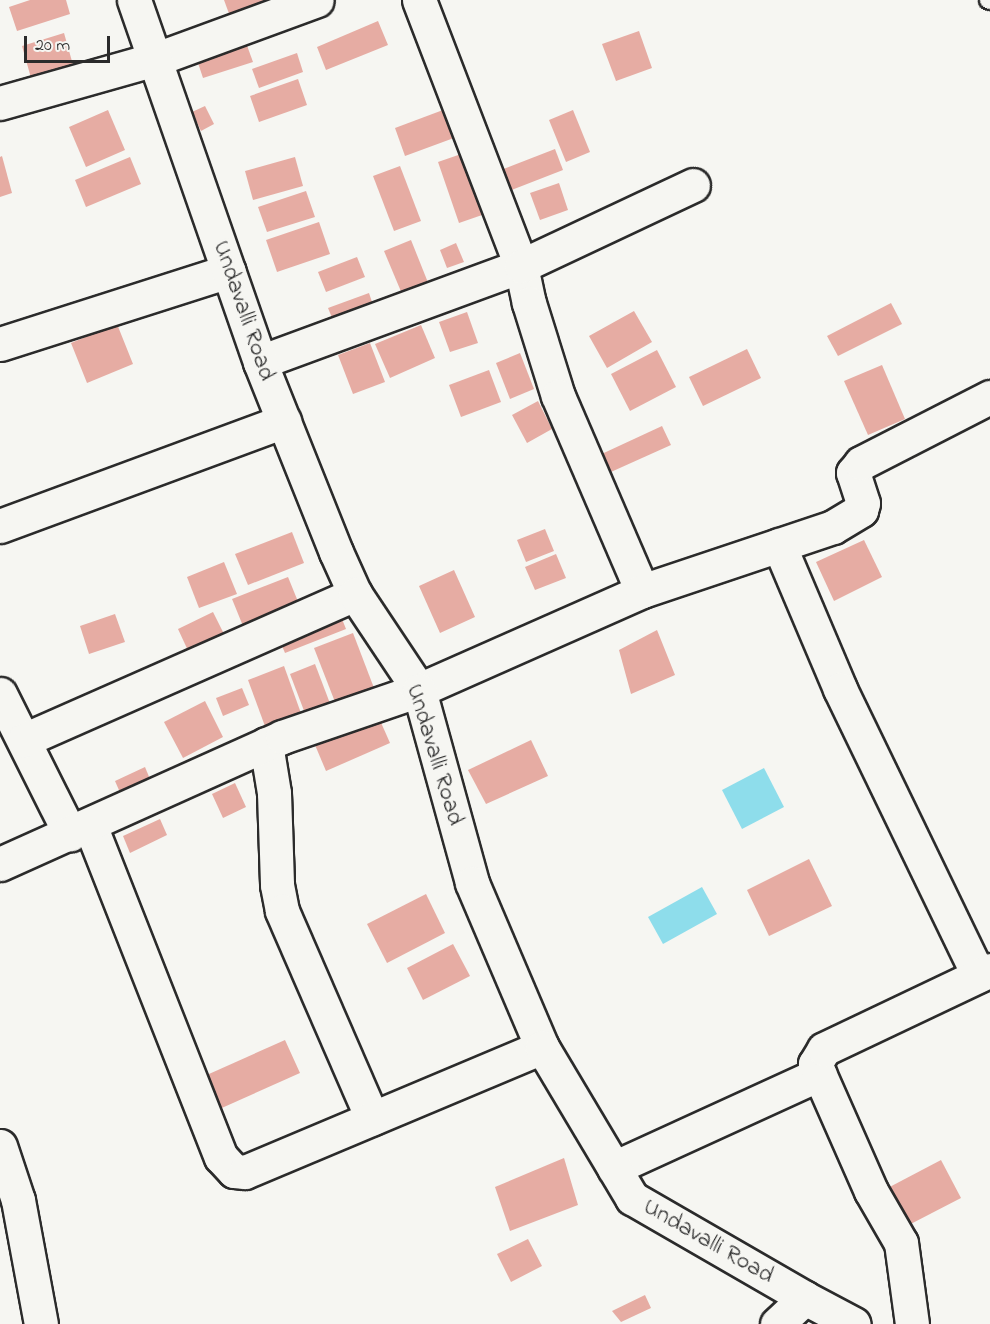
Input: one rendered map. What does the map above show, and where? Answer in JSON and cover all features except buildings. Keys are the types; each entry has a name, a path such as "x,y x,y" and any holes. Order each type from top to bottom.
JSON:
{"street":[{"name":"Undavalli Road","path":"134,0 260,362 355,594 418,690 472,883 542,1047 632,1198 854,1324"},
{"path":"0,104 156,59 317,0"},
{"path":"419,0 521,266 529,303 558,396 642,591"},
{"path":"260,362 521,266 693,184"},
{"path":"0,344 229,271"},
{"path":"0,864 80,830 266,744 418,690 642,591 833,527 861,510 863,503 853,473 861,463 990,397"},
{"path":"0,526 284,421"},
{"path":"779,546 840,689 984,972 824,1049 815,1064 871,1191 901,1243 912,1324"},
{"path":"24,740 355,594"},
{"path":"0,694 24,740 80,830 226,1166 234,1171 245,1172 542,1047"},
{"path":"266,744 274,793 277,885 282,911 372,1118"},
{"path":"614,1168 819,1074"},
{"path":"0,1146 18,1200 40,1324"},
{"path":"777,1324 805,1298"}],"water":[{"path":"764,768 784,807 742,829 722,790"},
{"path":"702,887 717,914 663,944 648,917"}]}
